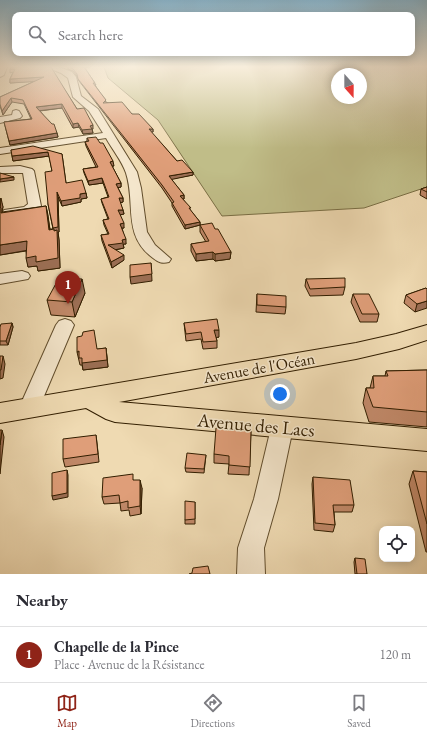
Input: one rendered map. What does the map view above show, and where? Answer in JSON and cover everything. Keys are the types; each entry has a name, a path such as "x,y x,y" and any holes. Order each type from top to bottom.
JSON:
{"main road":[{"name":"Avenue de l'Océan","path":"0,413 356,351 399,341 427,332"},
{"name":"Avenue des Lacs","path":"89,397 115,412 427,440"}],"street":[{"path":"76,94 93,109 110,135 130,172 135,188 140,232 149,248 164,259"},
{"path":"0,120 17,116 16,112"},
{"path":"0,151 110,135"},
{"path":"0,170 20,169 28,172 34,197 34,206 28,210 9,213"},
{"path":"0,279 22,276"},
{"path":"29,408 65,325"},
{"path":"251,574 252,548 266,499 282,428"}],"shaded area":[{"path":"127,94 331,94 331,104 367,104 367,94 427,94 427,187 364,208 222,216 158,120"}],"building":[{"path":"7,94 68,94 77,109 84,108 93,125 90,126 92,129 82,130 78,123 73,124 62,104 36,107 52,124 54,124 57,133 9,141 4,122 32,119 23,100 11,98 2,111 0,97"},
{"path":"90,94 101,94 106,100 103,103 122,102 132,114 139,114 153,129 149,129 177,161 182,160 193,172 169,176 184,195 180,196 191,208 189,208 200,222 185,225 172,203 174,202"},
{"path":"96,137 100,143 103,143 113,161 110,162 121,183 116,184 123,198 119,198 123,210 118,210 124,223 120,224 126,239 122,240 123,243 108,245 124,255 111,262 101,235 109,234 103,220 109,219 101,199 109,197 102,178 88,181 83,169 98,167 85,142 89,141 87,138"},
{"path":"33,146 62,154 66,183 82,180 86,193 80,194 80,198 61,201 57,192 58,227 53,228 48,204 45,172 52,171 48,152 12,156 11,150"},
{"path":"0,173 14,177 0,179"},
{"path":"427,187 427,192 421,189"},
{"path":"46,206 49,230 57,230 58,258 36,262 36,256 26,258 27,241 0,245 0,207 1,213"},
{"path":"212,223 215,229 218,229 231,252 196,254 191,244 209,241 200,225"},
{"path":"151,263 152,274 130,277 130,265"},
{"path":"59,278 82,279 72,302 47,300"},
{"path":"345,278 345,287 310,289 306,279"},
{"path":"426,288 427,301 417,304 406,295"},
{"path":"257,294 286,296 286,307 257,305"},
{"path":"353,294 369,294 379,314 362,314"},
{"path":"217,319 219,330 214,330 217,341 203,342 201,332 186,334 184,323"},
{"path":"12,323 6,341 0,341 1,324"},
{"path":"94,330 97,349 106,348 107,360 82,363 82,358 79,358 79,351 77,352 77,337 82,336 83,332"},
{"path":"0,356 3,356 1,370 0,370"},
{"path":"427,370 427,412 373,407 366,388 374,388 373,376 388,376 386,371"},
{"path":"216,428 251,431 250,467 229,465 229,456 214,454"},
{"path":"0,430 2,430 0,445"},
{"path":"96,435 98,454 63,459 63,439"},
{"path":"187,453 206,455 204,469 185,468"},
{"path":"67,470 67,493 52,496 52,473"},
{"path":"413,471 427,472 427,524"},
{"path":"133,474 133,480 140,480 140,506 128,508 128,501 120,503 119,495 102,497 103,478"},
{"path":"313,477 350,480 354,505 333,505 335,525 315,523"},
{"path":"185,501 195,502 195,519 185,520"},
{"path":"355,558 365,559 367,574 357,574"},
{"path":"208,566 210,574 189,574 192,573 193,568"}],"place":[{"name":"Chapelle de la Pince","path":"68,304"}]}
